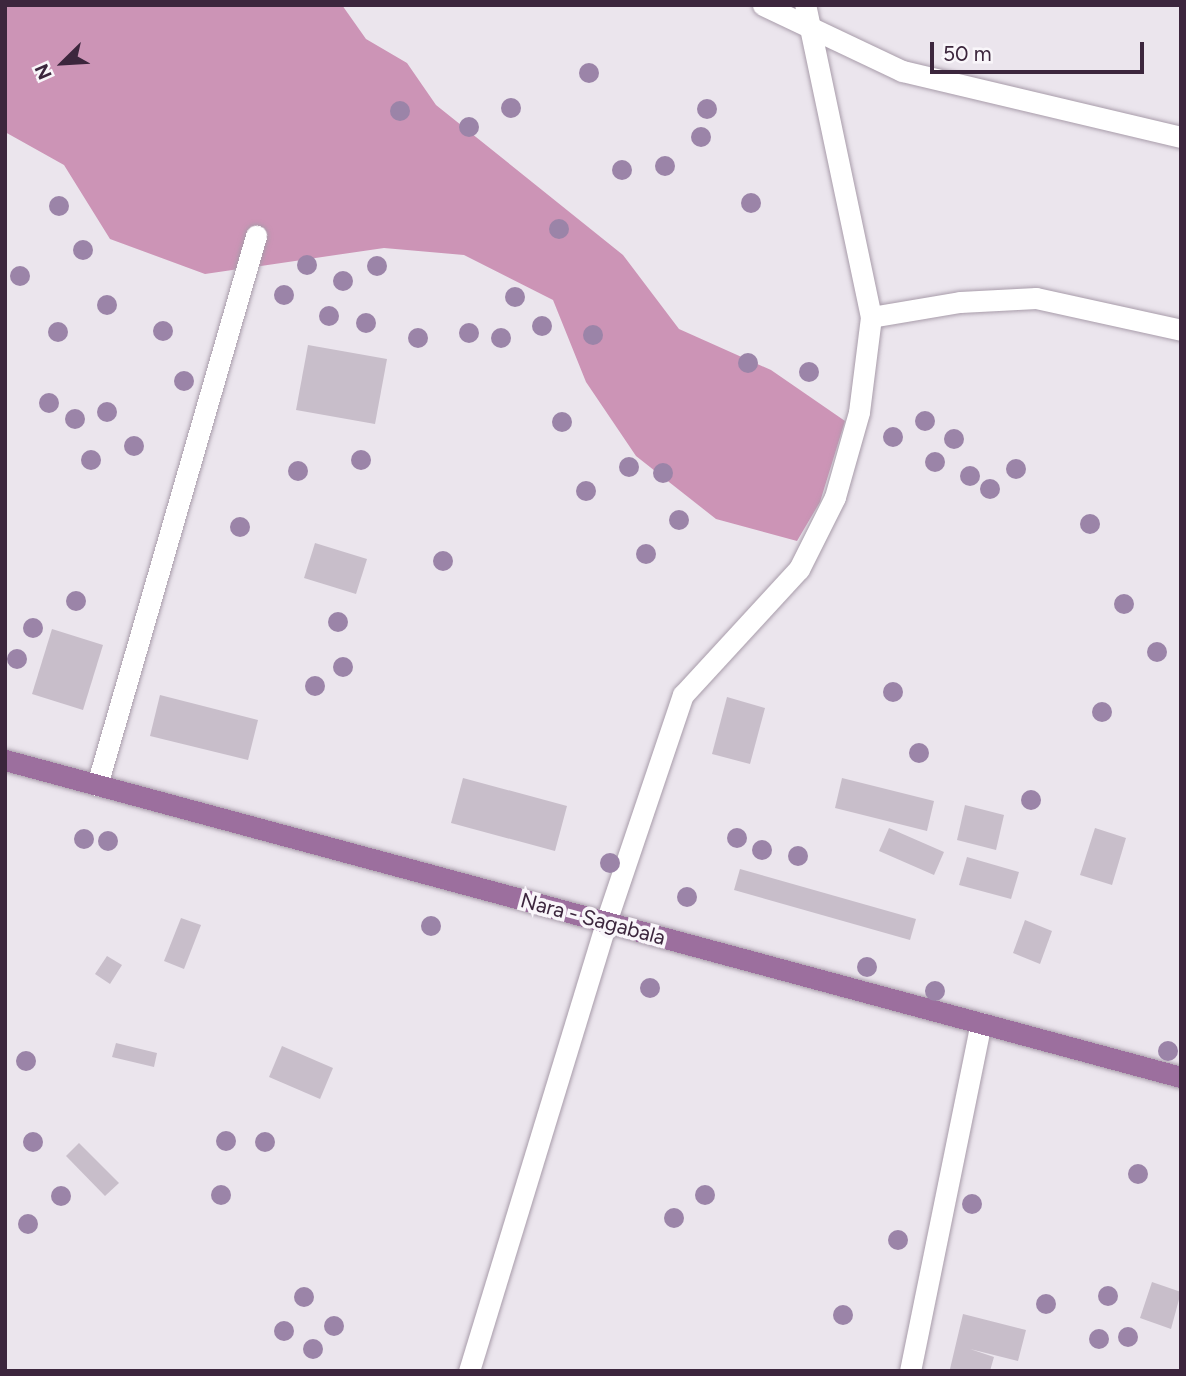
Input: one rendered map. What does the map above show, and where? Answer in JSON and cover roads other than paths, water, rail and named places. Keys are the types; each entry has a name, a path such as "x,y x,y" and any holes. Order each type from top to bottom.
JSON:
{"main road":[{"name":"Nara - Sagabala","path":"5,760 1181,1077"}],"street":[{"path":"763,5 814,33 902,71 1181,137"},
{"path":"469,1371 606,922 683,695 799,569 835,497 859,412 871,317 814,33 805,5"},
{"path":"97,785 256,236"},
{"path":"871,317 960,302 1036,298 1181,330"},
{"path":"910,1371 981,1023"}]}
